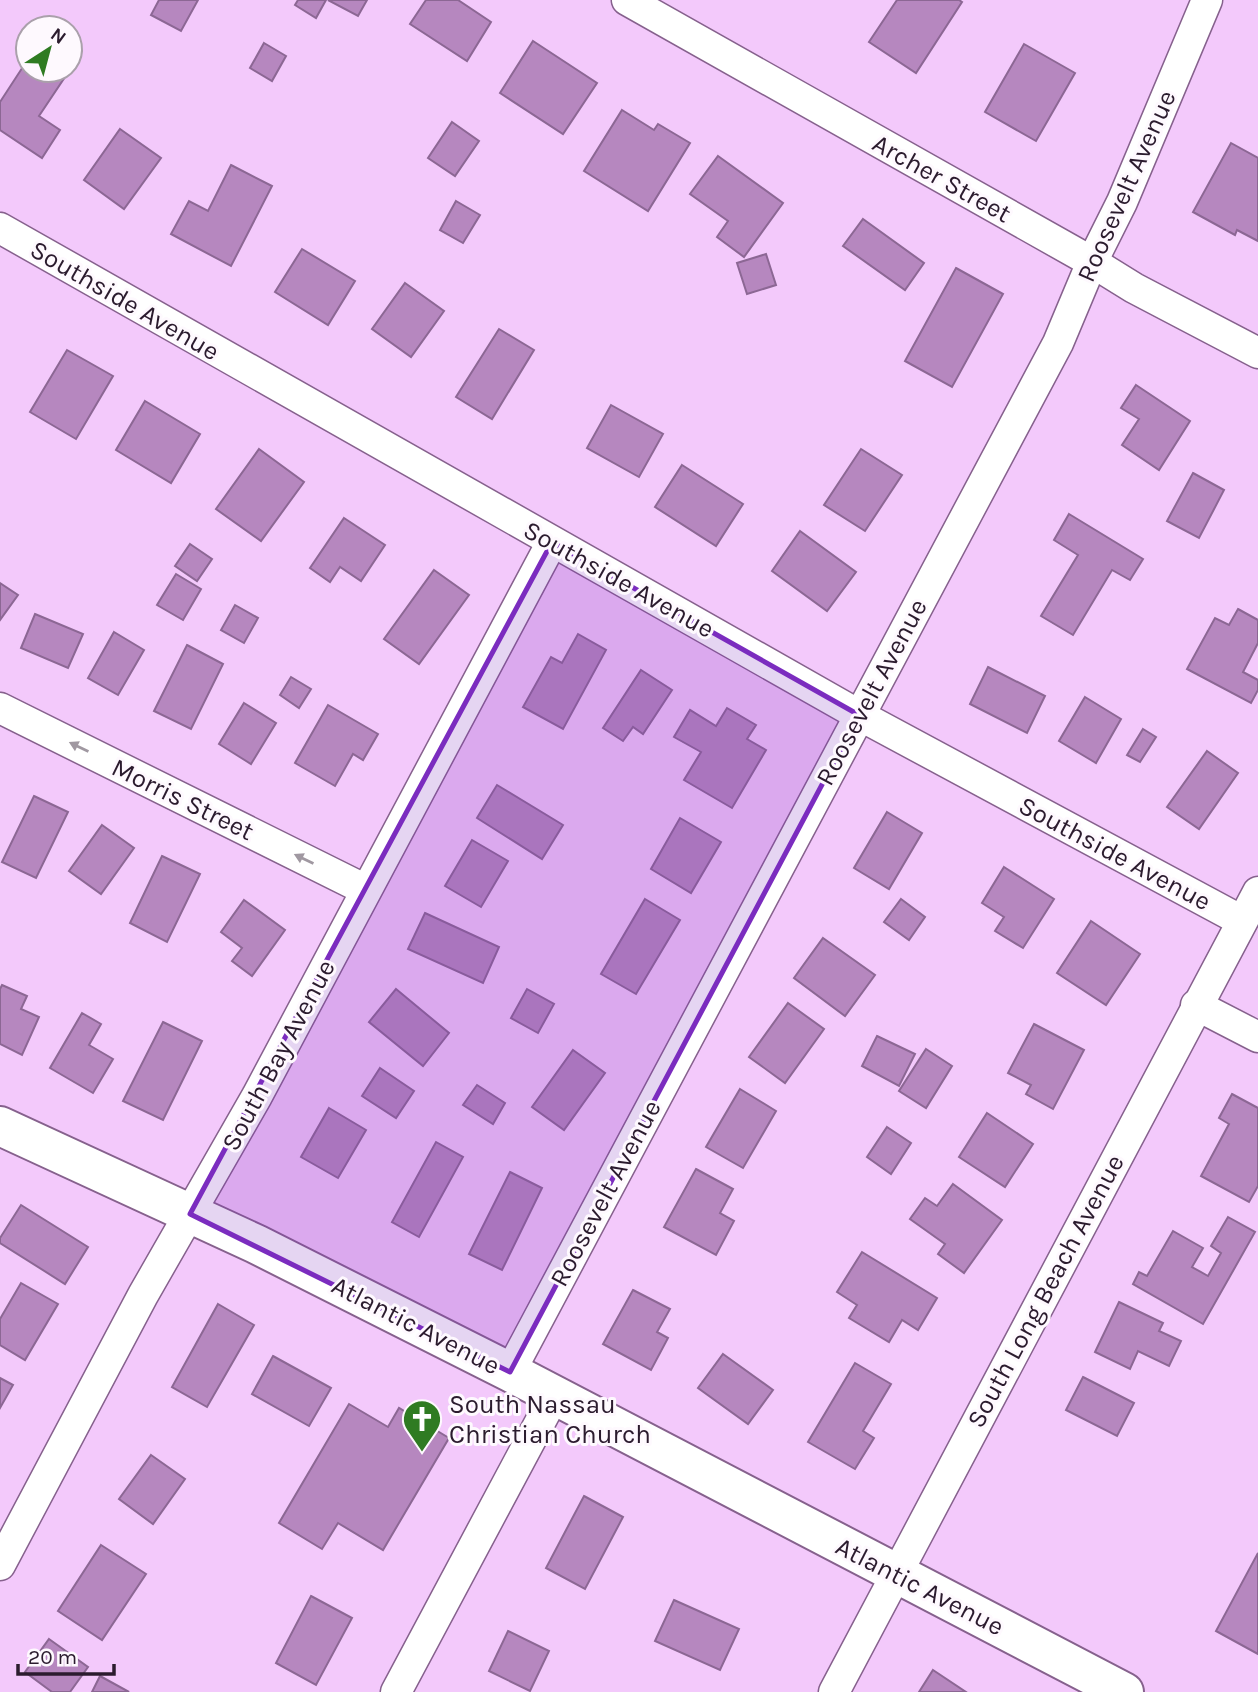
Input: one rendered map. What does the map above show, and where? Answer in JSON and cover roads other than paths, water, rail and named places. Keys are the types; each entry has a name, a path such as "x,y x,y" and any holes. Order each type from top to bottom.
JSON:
{"main road":[{"name":"Atlantic Avenue","path":"0,1126 256,1244 510,1372 1124,1692"}],"street":[{"name":"Archer Street","path":"627,0 1134,288 1258,353"},
{"name":"Roosevelt Avenue","path":"510,1372 1058,343 1092,262 1122,202 1207,0"},
{"name":"Southside Avenue","path":"0,228 859,715 1242,921"},
{"name":"South Bay Avenue","path":"0,1565 143,1295 257,1096 552,542"},
{"name":"Morris Street","path":"0,708 366,890"},
{"name":"South Long Beach Avenue","path":"834,1692 1258,891"},
{"path":"1196,1005 1258,1037"},
{"path":"396,1692 554,1396"}],"place":[{"name":"South Nassau Christian Church","path":"422,1453"}]}
